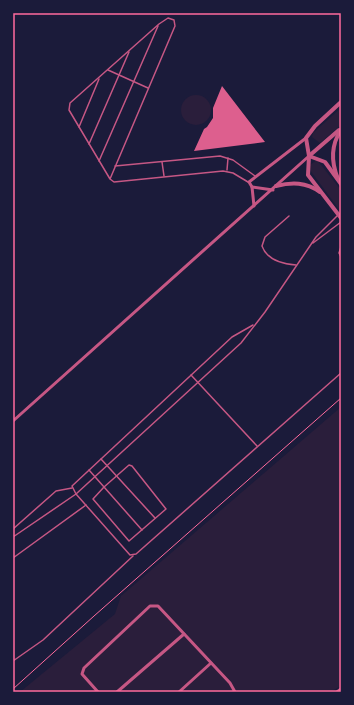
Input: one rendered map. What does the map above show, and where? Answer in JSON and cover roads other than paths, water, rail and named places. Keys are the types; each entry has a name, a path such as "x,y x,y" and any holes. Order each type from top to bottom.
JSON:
{"street":[{"path":"254,206 252,187 249,182 306,138 315,126 341,102"},
{"path":"13,421 341,129"},
{"path":"338,179 333,161 333,152 334,143 341,129"},
{"path":"306,138 309,156 308,175 340,216"},
{"path":"309,156 325,162 341,184"},
{"path":"252,187 275,188 286,184 301,184 315,188 323,194"},
{"path":"98,692 82,674 84,668 150,606 158,606 230,683 235,692"},
{"path":"117,692 184,634"},
{"path":"179,692 211,663"},
{"path":"337,692 341,689"}],"lane":[{"path":"110,179 176,24 172,18 168,18 159,24 69,104 69,110 110,179 115,182 227,171 236,174 249,182"},
{"path":"99,161 159,24"},
{"path":"89,144 130,50"},
{"path":"108,70 148,88"},
{"path":"79,127 100,77"},
{"path":"115,166 214,157 228,158 256,176"},
{"path":"227,171 228,158"},
{"path":"162,162 164,177"},
{"path":"289,216 265,237 262,246 266,254 278,261 296,265"},
{"path":"13,537 76,494 245,339 253,325 265,312 319,233 340,216"},
{"path":"312,244 341,222"},
{"path":"341,247 339,253 341,257"},
{"path":"13,529 56,491 72,488 73,485 232,336 253,325"},
{"path":"13,661 43,640 133,556 341,373"},
{"path":"191,375 257,446"},
{"path":"101,459 156,519"},
{"path":"129,465 132,466 166,507 165,511 132,540 128,540 94,500 95,496 116,475 129,465"},
{"path":"89,470 142,531"},
{"path":"72,488 128,554 133,556"},
{"path":"13,558 86,505"}]}
